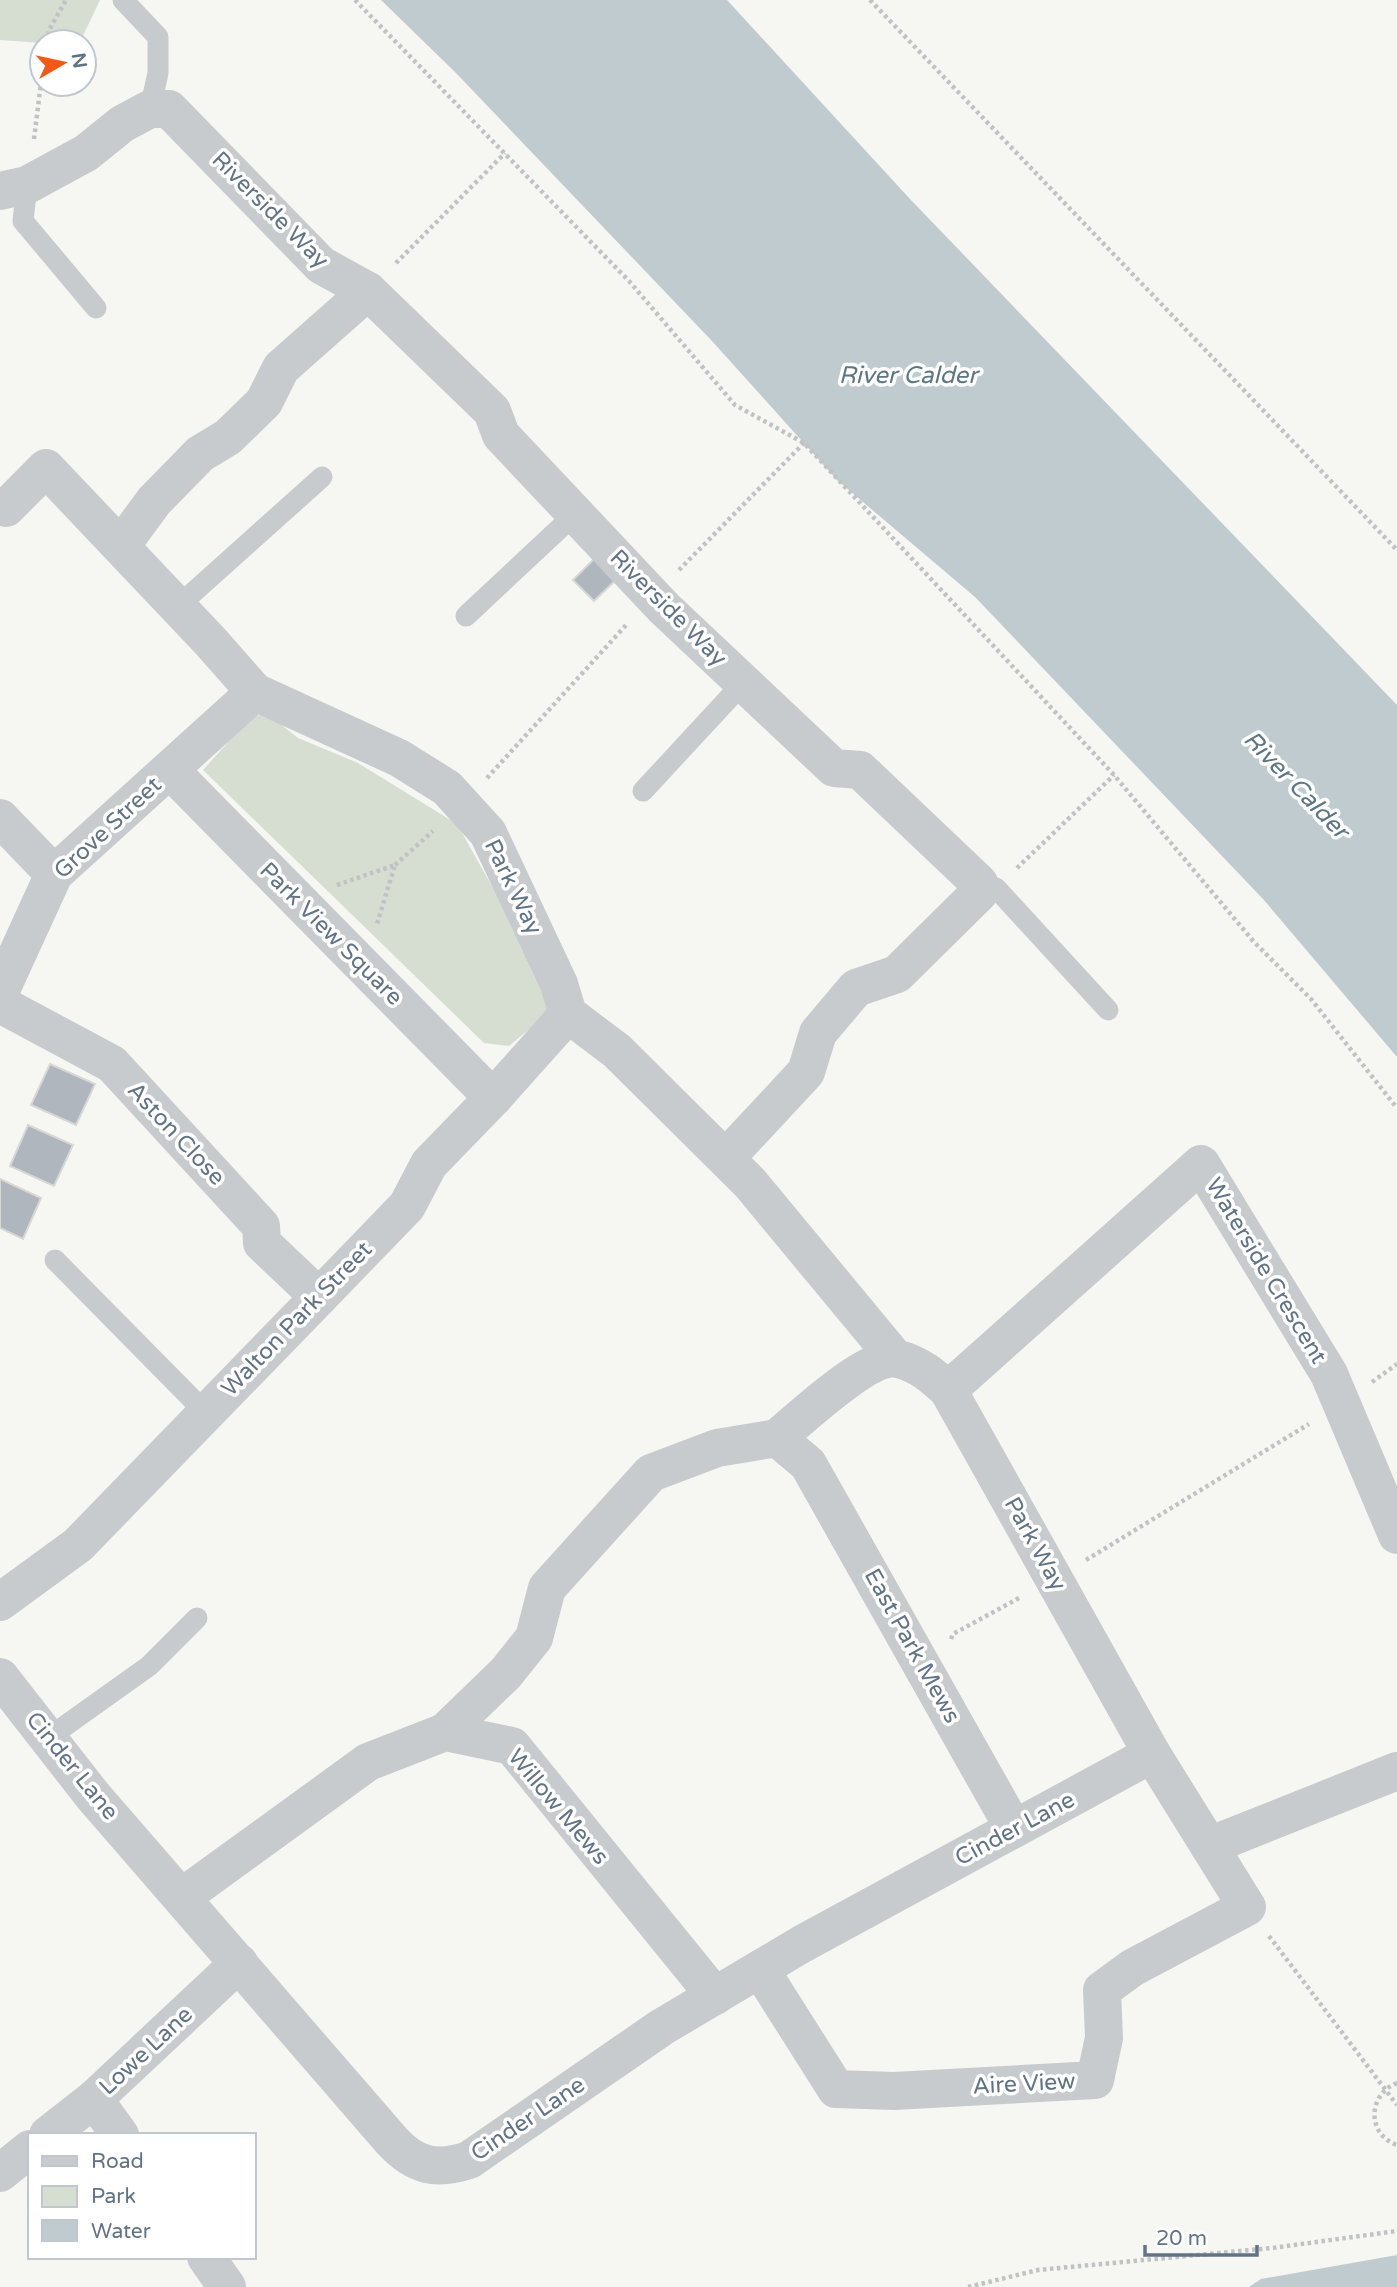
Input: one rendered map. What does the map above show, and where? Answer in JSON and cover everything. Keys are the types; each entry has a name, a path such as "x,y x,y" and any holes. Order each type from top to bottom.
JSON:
{"street":[{"path":"14,188 86,153 122,124 150,109"},
{"name":"Riverside Way","path":"150,109 169,109 321,265 368,291 492,411 502,435 664,608 834,768 860,770 988,885"},
{"path":"121,546 153,501 200,454 228,437 264,402 281,369 368,291"},
{"name":"Park Way","path":"6,508 46,468 255,692 399,758 447,788 488,832 559,984 568,1014 617,1051 750,1183 895,1358 924,1369 948,1390 1152,1754 1247,1907"},
{"name":"Grove Street","path":"0,992 54,874 255,692"},
{"name":"Park View Square","path":"170,770 493,1098"},
{"path":"0,818 54,874"},
{"path":"726,1158 806,1072 818,1033 856,988 897,974 988,885"},
{"name":"Aston Close","path":"0,1004 112,1065 261,1226 262,1243 319,1297"},
{"name":"Walton Park Street","path":"0,1602 78,1545 407,1206 429,1164 568,1014"},
{"name":"Waterside Crescent","path":"948,1390 1202,1164 1329,1374 1397,1535"},
{"path":"182,1897 368,1762 445,1732 506,1673 534,1639 547,1588 651,1473 717,1448 777,1438 860,1370 895,1358"},
{"name":"East Park Mews","path":"777,1438 808,1464 1014,1829"},
{"name":"Cinder Lane","path":"0,1677 93,1796 403,2153 418,2162 436,2166 469,2160 663,2027 760,1969 1152,1754"},
{"name":"Willow Mews","path":"445,1732 512,1746 715,1996"},
{"path":"1209,1846 1397,1771"},
{"name":"Aire View","path":"760,1969 836,2089 894,2091 1095,2080 1104,2038 1102,1990 1132,1968 1247,1907"},
{"name":"Lowe Lane","path":"51,2133 94,2099 239,1963"},
{"path":"94,2099 119,2133"},
{"path":"0,2173 28,2151"},
{"path":"207,2259 227,2287"}],"lane":[{"path":"124,0 158,37 158,73 150,109"},
{"path":"14,188 23,221 96,308"},
{"path":"177,607 322,477"},
{"path":"466,616 575,514"},
{"path":"643,792 743,683"},
{"path":"988,885 1108,1010"},
{"path":"55,1261 206,1413"},
{"path":"48,1738 149,1666 197,1618"}],"path":[{"path":"50,28 66,0"},
{"path":"355,0 629,281 735,405 804,443 1114,775 1254,942 1311,999 1397,1108"},
{"path":"870,0 1397,550"},
{"path":"14,188 36,98"},
{"path":"368,291 505,153"},
{"path":"988,885 1114,775"},
{"path":"296,899 396,865 463,805"},
{"path":"356,958 372,938 396,865"},
{"path":"933,1685 953,1634 1054,1579 1341,1404 1397,1364"},
{"path":"1247,1907 1397,2105"},
{"path":"1397,2083 1385,2088 1374,2107 1377,2129 1384,2138 1397,2145"},
{"path":"968,2287 1038,2270 1272,2248 1397,2231"}],"green space":[{"path":"0,0 100,0 87,28 28,28 28,42 0,40"},
{"path":"259,715 279,723 298,738 358,763 457,824 494,890 551,1011 509,1046 484,1043 203,770 248,720"}],"water":[{"name":"River Calder","path":"381,0 727,0 910,199 1397,705 1397,1057 1263,899 975,597 837,480 712,341 455,72"},
{"path":"1397,2255 1397,2287 1249,2287 1261,2279"}],"building":[{"path":"604,549 625,571 594,601 573,580"},
{"path":"50,1064 95,1084 76,1125 31,1105"},
{"path":"28,1125 73,1145 54,1186 10,1166"},
{"path":"0,1179 41,1198 23,1239 0,1228"}]}
